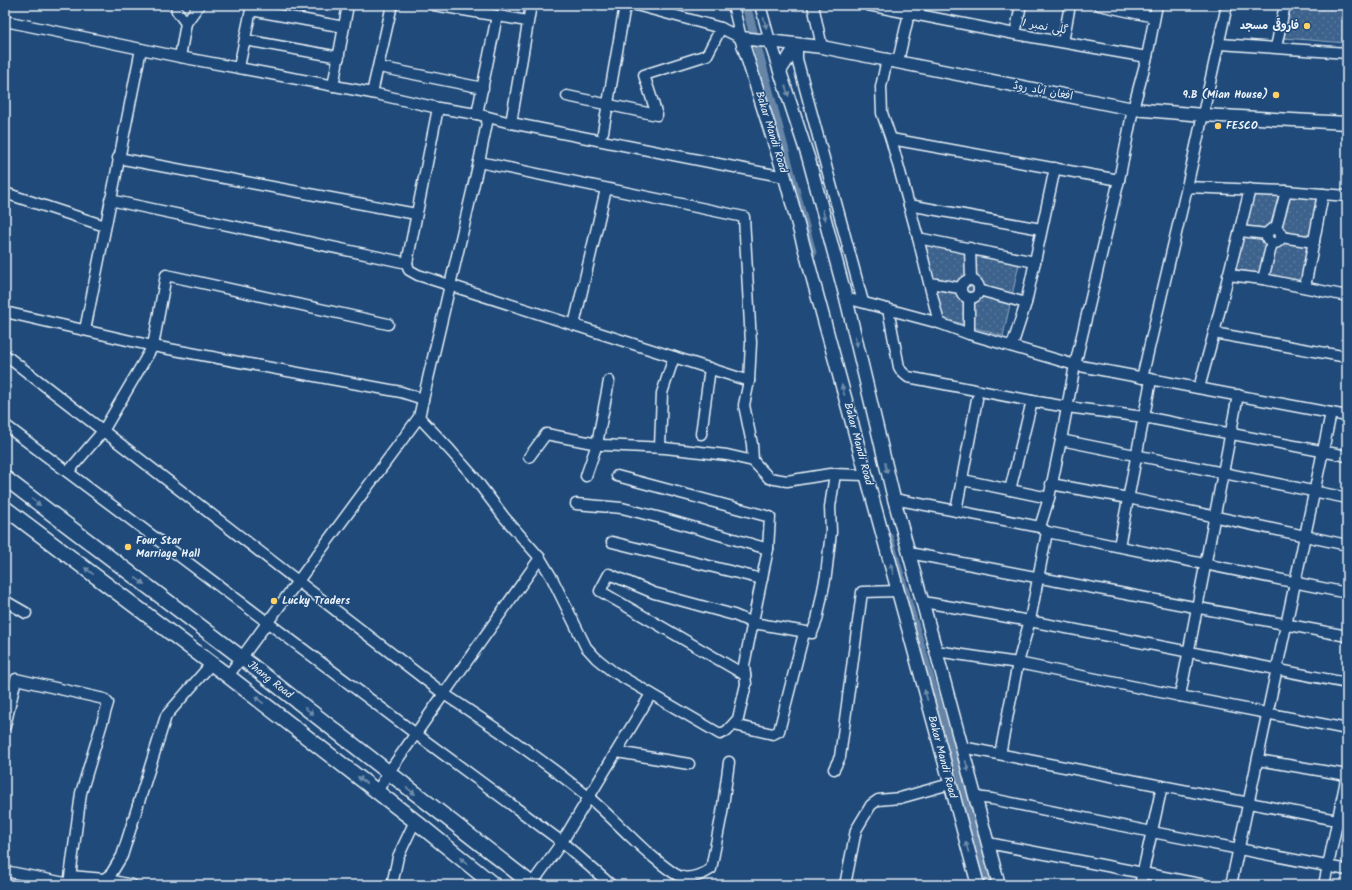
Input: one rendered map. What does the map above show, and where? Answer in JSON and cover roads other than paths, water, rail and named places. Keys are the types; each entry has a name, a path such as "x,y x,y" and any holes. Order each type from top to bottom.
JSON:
{"highway":[{"name":"Jhang Road","path":"5,478 242,658 532,885"},
{"name":"Jhang Road","path":"5,508 212,663 415,821 494,885"}],"main road":[{"name":"افغان آباد روڈ","path":"744,38 822,47 1133,109 1203,115 1347,123"},
{"name":"Bakar Mandi Road","path":"744,38 785,177 978,885"},
{"name":"Bakar Mandi Road","path":"765,40 780,71 809,160 846,298 894,499 999,885"},
{"path":"780,71 797,44"},
{"path":"911,639 931,634"}],"street":[{"path":"176,5 177,11 186,23"},
{"path":"180,57 186,23 199,5"},
{"path":"333,86 348,5"},
{"path":"372,93 392,5"},
{"path":"434,5 527,22"},
{"path":"511,123 531,5"},
{"path":"603,132 624,11 629,5"},
{"path":"636,5 658,8 721,28 744,38"},
{"name":"Bakar Mandi Road","path":"733,5 744,38"},
{"name":"Bakar Mandi Road","path":"760,5 765,40"},
{"path":"813,5 822,47"},
{"name":"گلی نمبر 1","path":"868,5 910,9 1015,34 1147,57"},
{"path":"1015,34 1021,5"},
{"path":"1063,42 1070,5"},
{"path":"1099,5 1154,17"},
{"path":"1000,754 1018,663 1030,620 1038,578 1043,529 1075,365 1119,180 1133,109 1147,57 1157,5"},
{"path":"1119,546 1144,417 1147,379 1187,187 1220,44 1227,5"},
{"path":"1276,47 1285,5"},
{"path":"239,68 251,8 344,27"},
{"path":"910,9 881,87 882,113 891,139 918,238 930,283 938,323"},
{"path":"478,114 497,16"},
{"path":"5,21 180,57 372,93 438,108 478,114 488,118 511,123 785,177"},
{"path":"567,96 657,115 644,75 707,55 721,28"},
{"path":"245,40 339,57"},
{"path":"797,44 797,59 863,302"},
{"path":"1220,44 1347,53"},
{"path":"85,330 140,49"},
{"path":"378,67 483,88"},
{"path":"438,108 407,263 409,270 450,286 749,381"},
{"path":"228,676 419,417 488,118"},
{"path":"891,139 1119,180"},
{"path":"118,158 416,214"},
{"path":"479,162 744,217 750,343 749,381 744,406 752,444 753,461"},
{"path":"1012,346 1026,303 1055,168"},
{"path":"1187,187 1286,191 1347,196"},
{"path":"574,325 606,189"},
{"path":"1199,388 1250,190"},
{"path":"1263,279 1286,191"},
{"path":"5,193 105,226"},
{"path":"1305,287 1323,194"},
{"path":"110,200 407,263"},
{"path":"908,205 1041,229"},
{"path":"1240,231 1314,242"},
{"path":"918,238 1035,262"},
{"path":"970,248 971,279"},
{"path":"68,472 103,431 153,346 166,275 388,324"},
{"path":"1228,275 1263,279 1347,296"},
{"path":"971,279 977,283 979,290 976,296 969,298 962,295 960,288 964,281 971,279"},
{"path":"930,283 960,288"},
{"path":"979,290 1026,303"},
{"path":"846,298 938,323 969,334 1075,365 1347,416"},
{"path":"969,298 969,334"},
{"path":"888,309 899,367 908,377 1067,407 1144,417 1347,456"},
{"path":"5,312 153,346 401,392 423,399"},
{"path":"1214,333 1347,357"},
{"path":"5,355 444,694 520,745 588,797 641,847 662,864 682,877 692,877 706,873 710,869 722,813 729,762"},
{"path":"660,447 662,393 674,357"},
{"path":"701,434 710,368"},
{"path":"586,476 597,444 608,381"},
{"path":"1180,696 1238,396"},
{"path":"956,511 977,399"},
{"path":"1010,490 1032,401"},
{"path":"1231,885 1331,413"},
{"path":"419,417 473,476 504,517 540,558 552,578 586,647 596,658 612,671 720,734 727,731 738,719 745,691 746,674 744,665 768,549 770,517 618,476"},
{"path":"5,425 562,842 611,885"},
{"path":"529,457 546,434 597,444 660,447 727,455 753,461 769,478 787,481 835,474 866,475"},
{"path":"1061,440 1137,454 1347,498"},
{"path":"746,674 600,591 609,574 654,593 734,615 753,623 812,633 817,620 826,575 831,532 830,507 835,474"},
{"path":"963,480 1049,498"},
{"path":"1051,484 1128,498 1347,545"},
{"path":"894,499 1347,593"},
{"path":"576,504 622,508 768,549"},
{"path":"612,542 762,579"},
{"path":"909,553 1347,636"},
{"path":"377,792 388,773 540,558"},
{"path":"834,769 840,758 862,592 898,591"},
{"path":"5,601 26,613"},
{"path":"923,602 1030,620 1189,653 1347,683"},
{"path":"734,725 773,734 779,731 804,632"},
{"path":"936,651 1018,663 1347,729"},
{"path":"104,879 111,874 122,856 166,716 212,663"},
{"path":"5,722 16,679 104,699 108,703 81,793 70,882"},
{"path":"532,885 562,842 651,694"},
{"path":"962,747 1342,821"},
{"path":"617,752 690,764"},
{"path":"1258,760 1347,775 1342,821 1324,885"},
{"path":"844,885 856,830 870,805 878,800 900,798 950,784"},
{"path":"1140,885 1162,786"},
{"path":"975,797 992,799 1347,870"},
{"path":"392,885 398,857 415,821"},
{"path":"988,843 1205,885"},
{"path":"5,871 70,882 104,879 132,885"}],"waterway":[{"path":"746,5 812,253"},
{"path":"889,538 953,757 987,885"}],"place":[{"name":"فاروقی مسجد","path":"1307,26"},
{"name":"9.B (Mian House)","path":"1276,95"},
{"name":"FESCO","path":"1218,126"},
{"name":"Four Star Marriage Hall","path":"128,547"},
{"name":"Lucky Traders","path":"274,601"}]}
